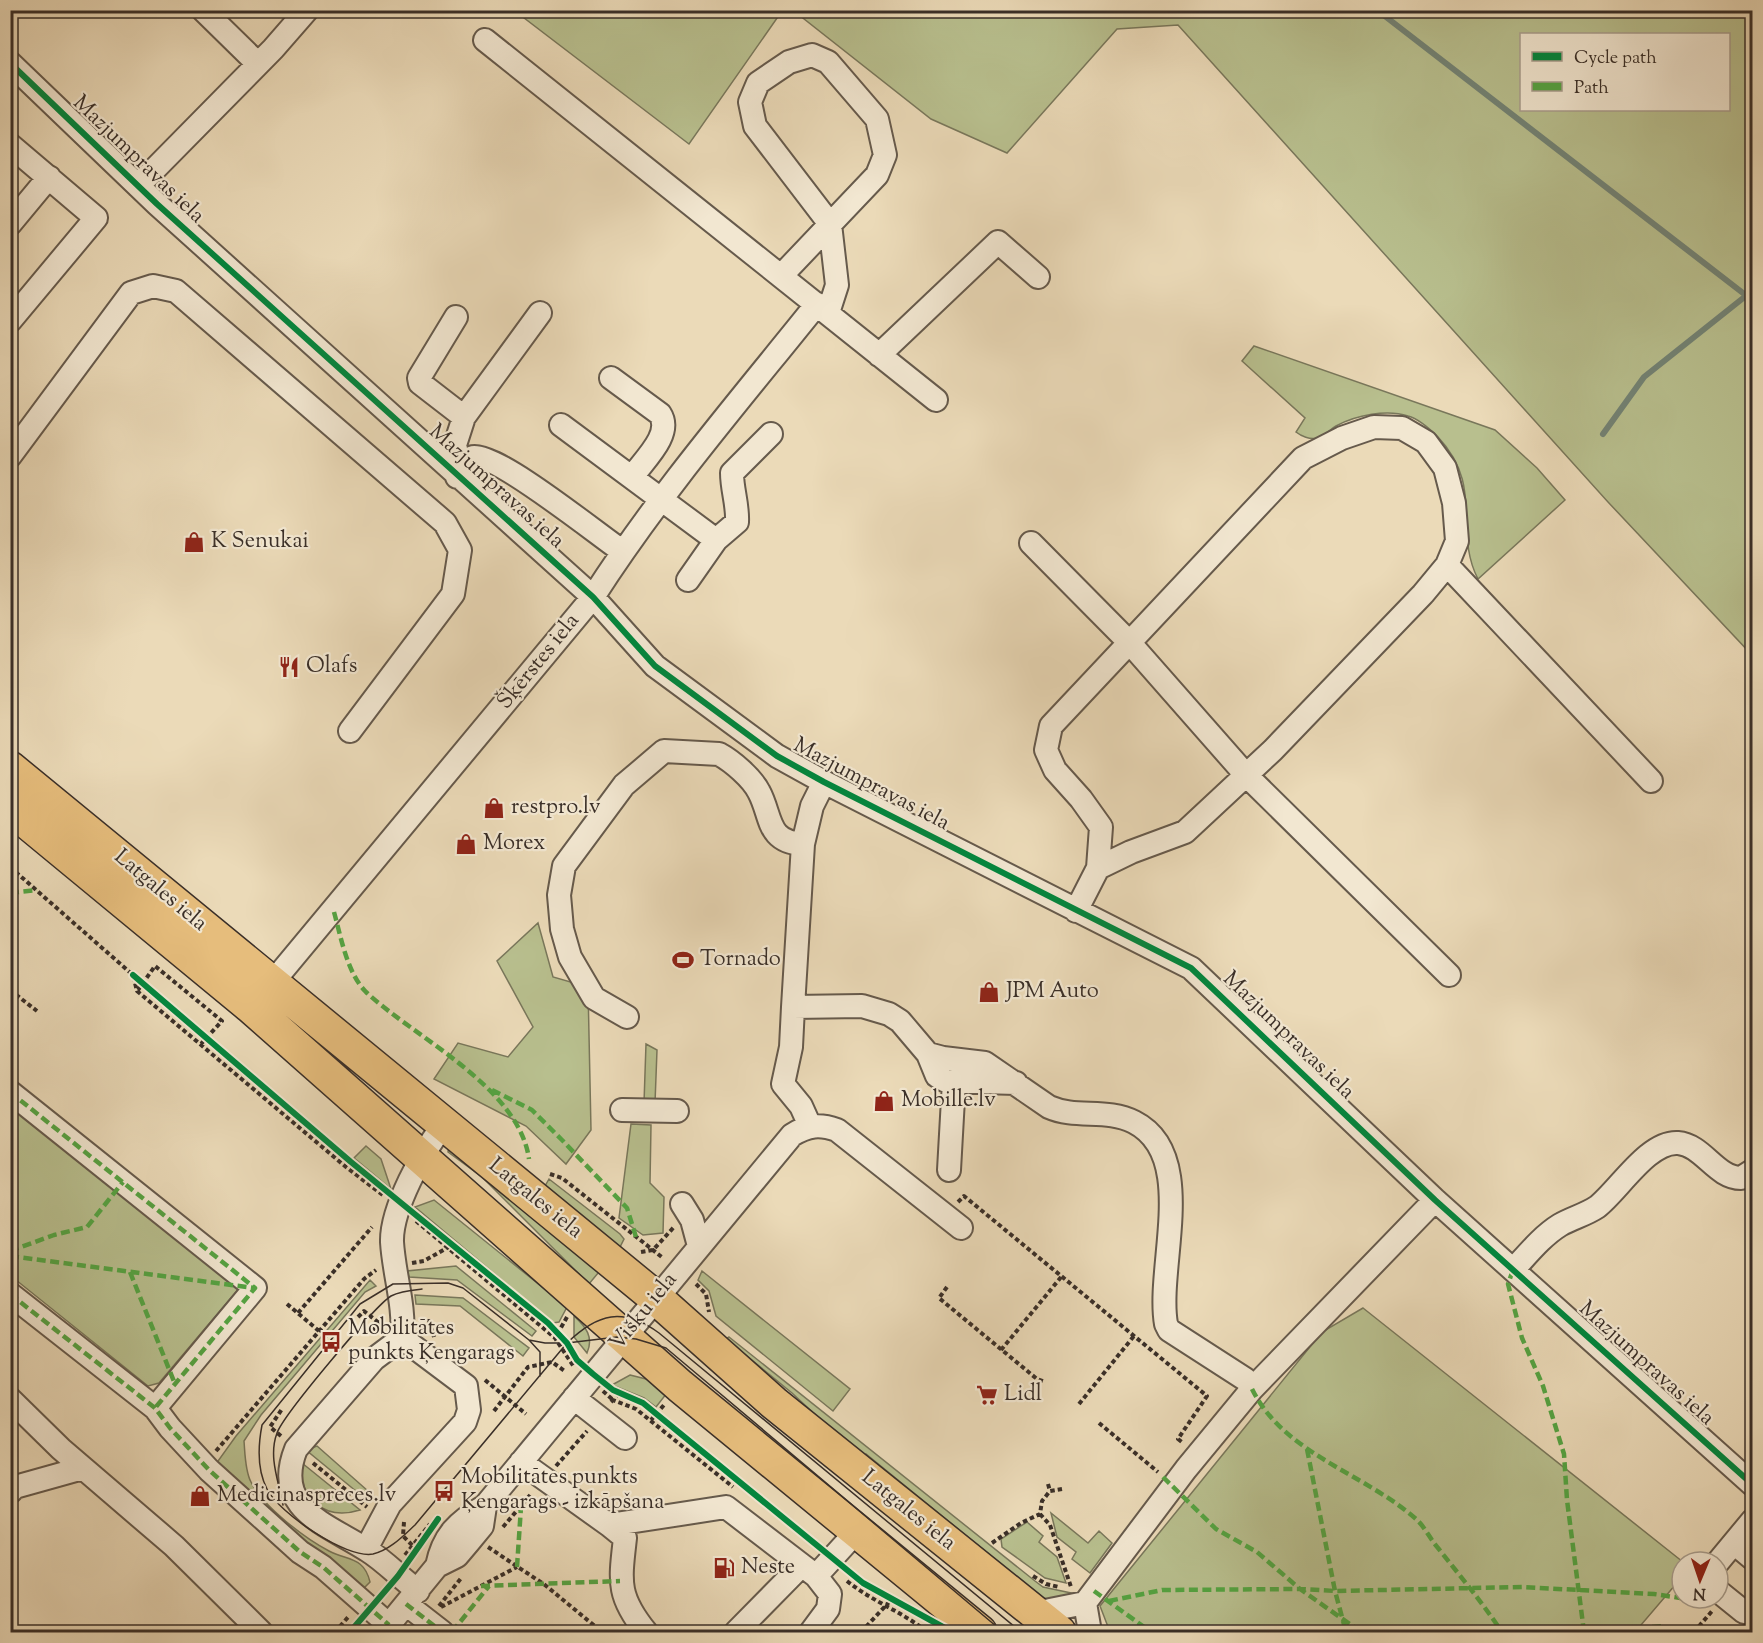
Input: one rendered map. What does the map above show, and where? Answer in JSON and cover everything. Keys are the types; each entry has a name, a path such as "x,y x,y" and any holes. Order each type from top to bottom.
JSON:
{"highway":[{"name":"Latgales iela","path":"10,768 656,1298 774,1403 1047,1623"},
{"name":"Latgales iela","path":"10,807 250,1006 680,1386 980,1632"}],"street":[{"path":"203,10 258,64"},
{"path":"138,186 258,64 307,10"},
{"path":"485,40 936,400"},
{"path":"781,276 830,224 877,175 885,155 877,118 828,62 812,55 789,62 758,83 750,102 755,126 830,224 837,285 822,308"},
{"name":"Mazjumpravas iela","path":"10,63 138,186 593,597 656,666 777,756 1191,968 1435,1200 1752,1484"},
{"path":"10,145 96,218 10,321"},
{"path":"10,224 49,177"},
{"path":"879,355 998,242 1038,277"},
{"path":"10,456 131,293 153,286 176,291 445,523 460,550 453,594 350,731"},
{"name":"Šķērstes iela","path":"272,983 593,597 622,551 662,499 822,308"},
{"path":"459,474 455,445 464,417 540,314"},
{"path":"456,317 419,378 420,383 464,417"},
{"path":"611,378 660,414 664,420 662,435 632,477"},
{"path":"561,425 716,540"},
{"path":"1076,911 1098,868 1101,827 1081,799 1055,770 1046,750 1051,726 1304,458 1342,438 1374,427 1402,428 1426,442 1445,468 1454,503 1457,541 1447,565 1423,594 1246,775 1185,832 1131,852 1098,868"},
{"path":"688,580 716,540 737,522 738,509 732,487 732,473 771,434"},
{"path":"459,474 473,457 484,457 622,551"},
{"path":"1031,543 1129,642 1246,775 1449,975"},
{"path":"1447,565 1651,781"},
{"path":"627,1017 594,998 570,957 562,929 559,895 564,866 624,785 664,751 719,754 757,788 764,810 779,835 788,843 803,844"},
{"path":"824,782 812,806 803,844 790,1047 783,1084 801,1106 810,1126 837,1130 961,1228"},
{"path":"793,1007 862,1006 889,1014 900,1021 928,1054 937,1076 954,1081 1016,1083"},
{"path":"928,1054 985,1063 1037,1100 1059,1112 1122,1117 1135,1122 1154,1137 1166,1157 1170,1184 1166,1324 1169,1330 1245,1379 1252,1389"},
{"path":"949,1170 954,1081"},
{"path":"10,1092 255,1288 155,1408"},
{"path":"622,1110 677,1111"},
{"path":"442,1632 412,1597 398,1576 366,1549 329,1529 304,1510 294,1497 289,1481 290,1464 296,1449 374,1359 402,1338 404,1320 394,1266 392,1239 393,1204 444,1125"},
{"name":"Višķu iela","path":"386,1629 437,1566 457,1556 468,1544 482,1526 485,1506 784,1143 792,1135 810,1126"},
{"path":"1513,1269 1547,1234 1559,1225 1598,1206 1642,1161 1666,1144 1682,1143 1691,1147 1730,1177 1741,1178 1752,1171"},
{"path":"1047,1623 1082,1596 1252,1389 1435,1200"},
{"path":"684,1207 699,1246"},
{"path":"10,1294 155,1408 204,1465 300,1551 340,1581 386,1629"},
{"path":"366,1549 381,1518 408,1482 465,1422 469,1410 466,1386 402,1338"},
{"path":"574,1398 625,1438"},
{"path":"10,1399 83,1468 174,1546 254,1630"},
{"path":"521,1462 625,1538 620,1581 631,1614 646,1632"},
{"path":"10,1492 15,1487 83,1468"},
{"path":"609,1525 726,1507 808,1571 830,1594 828,1609 811,1632"},
{"path":"1728,1550 1752,1521"},
{"path":"736,1632 808,1571 832,1558 857,1531"},
{"path":"1734,1543 1752,1558"},
{"path":"1082,1596 1090,1632"},
{"path":"1730,1600 1744,1612"}],"path":[{"path":"10,867 152,991"},
{"path":"137,991 155,966 222,1021 200,1045"},
{"path":"133,975 137,991 200,1045 393,1204 450,1246 558,1333 577,1360 613,1390 626,1395"},
{"path":"10,990 38,1011"},
{"path":"179,1015 393,1204"},
{"path":"550,1174 562,1178 663,1258"},
{"path":"376,1190 393,1204"},
{"path":"953,1206 964,1196 1207,1396 1178,1439 1188,1446"},
{"path":"652,1250 684,1207"},
{"path":"298,1313 376,1224"},
{"path":"204,1465 364,1279 376,1270 424,1261 450,1246"},
{"path":"450,1246 555,1338"},
{"path":"1001,1350 1062,1276"},
{"path":"947,1287 939,1298 1037,1379 1045,1382"},
{"path":"287,1304 319,1331"},
{"path":"1079,1404 1134,1336"},
{"path":"494,1410 528,1367 552,1362 566,1372"},
{"path":"282,1409 270,1427 417,1550"},
{"path":"650,1409 745,1487"},
{"path":"1099,1423 1163,1477"},
{"path":"1048,1484 1050,1491"},
{"path":"1040,1514 1042,1501 1050,1491 1062,1489"},
{"path":"1040,1514 1050,1525 1082,1596"},
{"path":"992,1543 1021,1522 1040,1514"},
{"path":"403,1536 404,1523 408,1516"},
{"path":"398,1576 438,1519"},
{"path":"982,1536 1000,1550"},
{"path":"487,1547 602,1632"},
{"path":"832,1558 863,1583 909,1609"},
{"path":"436,1609 517,1567"},
{"path":"1026,1570 1046,1584 1082,1596"},
{"path":"861,1632 891,1600"},
{"path":"1694,1632 1709,1610"}],"green space":[{"path":"515,11 782,11 689,144"},
{"path":"794,11 1752,11 1752,655 1608,502 1178,25 1117,29 1007,153 931,119"},
{"path":"1254,346 1495,430 1537,468 1565,500 1478,579 1468,544 1465,491 1461,474 1452,455 1438,437 1416,419 1391,413 1372,414 1353,419 1317,438 1300,435 1296,432 1305,418 1242,361"},
{"path":"538,923 553,977 588,987 591,1130 566,1164 526,1126 434,1079 458,1043 508,1057 533,1027 497,961"},
{"path":"646,1044 657,1050 655,1103 644,1103"},
{"path":"10,1101 241,1286 159,1383 148,1386 11,1276"},
{"path":"631,1124 651,1125 650,1183 664,1197 663,1233 643,1235 619,1218"},
{"path":"366,1146 381,1159 391,1189 354,1158"},
{"path":"449,1147 603,1267 589,1284 482,1177 448,1152"},
{"path":"549,1179 620,1234 624,1239 620,1247 545,1186"},
{"path":"434,1200 567,1307 559,1322 553,1323 415,1207"},
{"path":"456,1266 536,1331 532,1336 457,1280 409,1277 407,1271"},
{"path":"702,1271 850,1389 833,1411 716,1316 709,1291 698,1280"},
{"path":"370,1280 376,1286 365,1292 261,1415 244,1441 251,1482 265,1501 309,1539 329,1551 360,1564 370,1582 363,1589 213,1468 236,1436"},
{"path":"415,1295 463,1298 529,1348 523,1356 460,1306 416,1304"},
{"path":"1363,1308 1670,1552 1670,1591 1635,1632 1110,1632 1100,1606 1322,1332"},
{"path":"574,1316 588,1333 590,1342 587,1353 574,1337"},
{"path":"729,1337 1043,1587 1076,1594 1045,1600 866,1454 862,1458 792,1393 726,1339"},
{"path":"630,1375 646,1379 667,1393 656,1407 644,1398 612,1385"},
{"path":"317,1446 368,1491 368,1501 306,1450"},
{"path":"302,1463 360,1510 347,1513 336,1512 316,1504 304,1487"},
{"path":"1051,1513 1088,1543 1099,1531 1112,1543 1090,1573 1072,1559 1076,1552 1057,1537"},
{"path":"1027,1522 1043,1536 1039,1542 1057,1557 1066,1583 1045,1578 1002,1547 1001,1539"}],"waterway":[{"path":"1377,10 1752,300"},
{"path":"1603,434 1644,377 1747,295"}],"tram line":[{"path":"1003,1632 666,1348 636,1339 617,1337 567,1343 529,1340 463,1288 448,1283 393,1284 360,1304 262,1425 259,1449 260,1466 264,1482 274,1499 299,1521 331,1542 361,1554 373,1554 391,1546 415,1525 567,1343 578,1333 589,1325 611,1317 634,1319 659,1333 1021,1632"},
{"path":"283,1505 274,1460 277,1433 283,1422 330,1362 382,1304 395,1294 422,1289"},
{"path":"529,1340 540,1352 540,1376"}],"marked path":[{"path":"10,893 37,890"},
{"path":"334,912 349,965 359,984 366,992 486,1087 506,1109 521,1133 529,1159"},
{"path":"492,1090 532,1110 562,1140 627,1208 636,1237"},
{"path":"10,1092 255,1288 155,1408"},
{"path":"10,1251 54,1235 87,1227 123,1182"},
{"path":"10,1256 254,1288"},
{"path":"1513,1270 1508,1284 1522,1338 1543,1386 1564,1454 1567,1500 1584,1632"},
{"path":"130,1272 175,1384"},
{"path":"10,1294 155,1408 170,1428 209,1470 300,1552 323,1567 389,1625"},
{"path":"1252,1389 1266,1411 1304,1447 1373,1488 1416,1519 1502,1632"},
{"path":"1307,1449 1335,1591 1346,1632"},
{"path":"1163,1477 1216,1529 1257,1552 1300,1589 1361,1632"},
{"path":"517,1567 521,1507"},
{"path":"481,1586 620,1581"},
{"path":"452,1632 489,1586"},
{"path":"1109,1601 1162,1590 1335,1591 1522,1587 1670,1596"},
{"path":"1094,1591 1151,1632"},
{"path":"406,1604 442,1632"},
{"path":"1626,1632 1631,1629 1664,1626"}],"cycle path":[{"path":"10,63 157,204 593,597 655,666 777,756 1191,968 1435,1200 1752,1484"},
{"path":"133,975 351,1162 548,1323 567,1343 577,1360 593,1374 613,1390 643,1403 863,1583 952,1632"},
{"path":"350,1632 398,1576 438,1519"}],"place":[{"name":"K Senukai","path":"194,542"},
{"name":"Olafs","path":"289,667"},
{"name":"restpro.lv","path":"494,808"},
{"name":"Morex","path":"466,844"},
{"name":"Tornado","path":"683,960"},
{"name":"JPM Auto","path":"989,992"},
{"name":"Mobille.lv","path":"884,1101"},
{"name":"Mobilitātes punkts Ķengarags","path":"331,1342"},
{"name":"Lidl","path":"987,1395"},
{"name":"Mobilitātes punkts Ķengarags - izkāpšana","path":"444,1491"},
{"name":"Medicinaspreces.lv","path":"200,1496"},
{"name":"Neste","path":"724,1568"}]}
